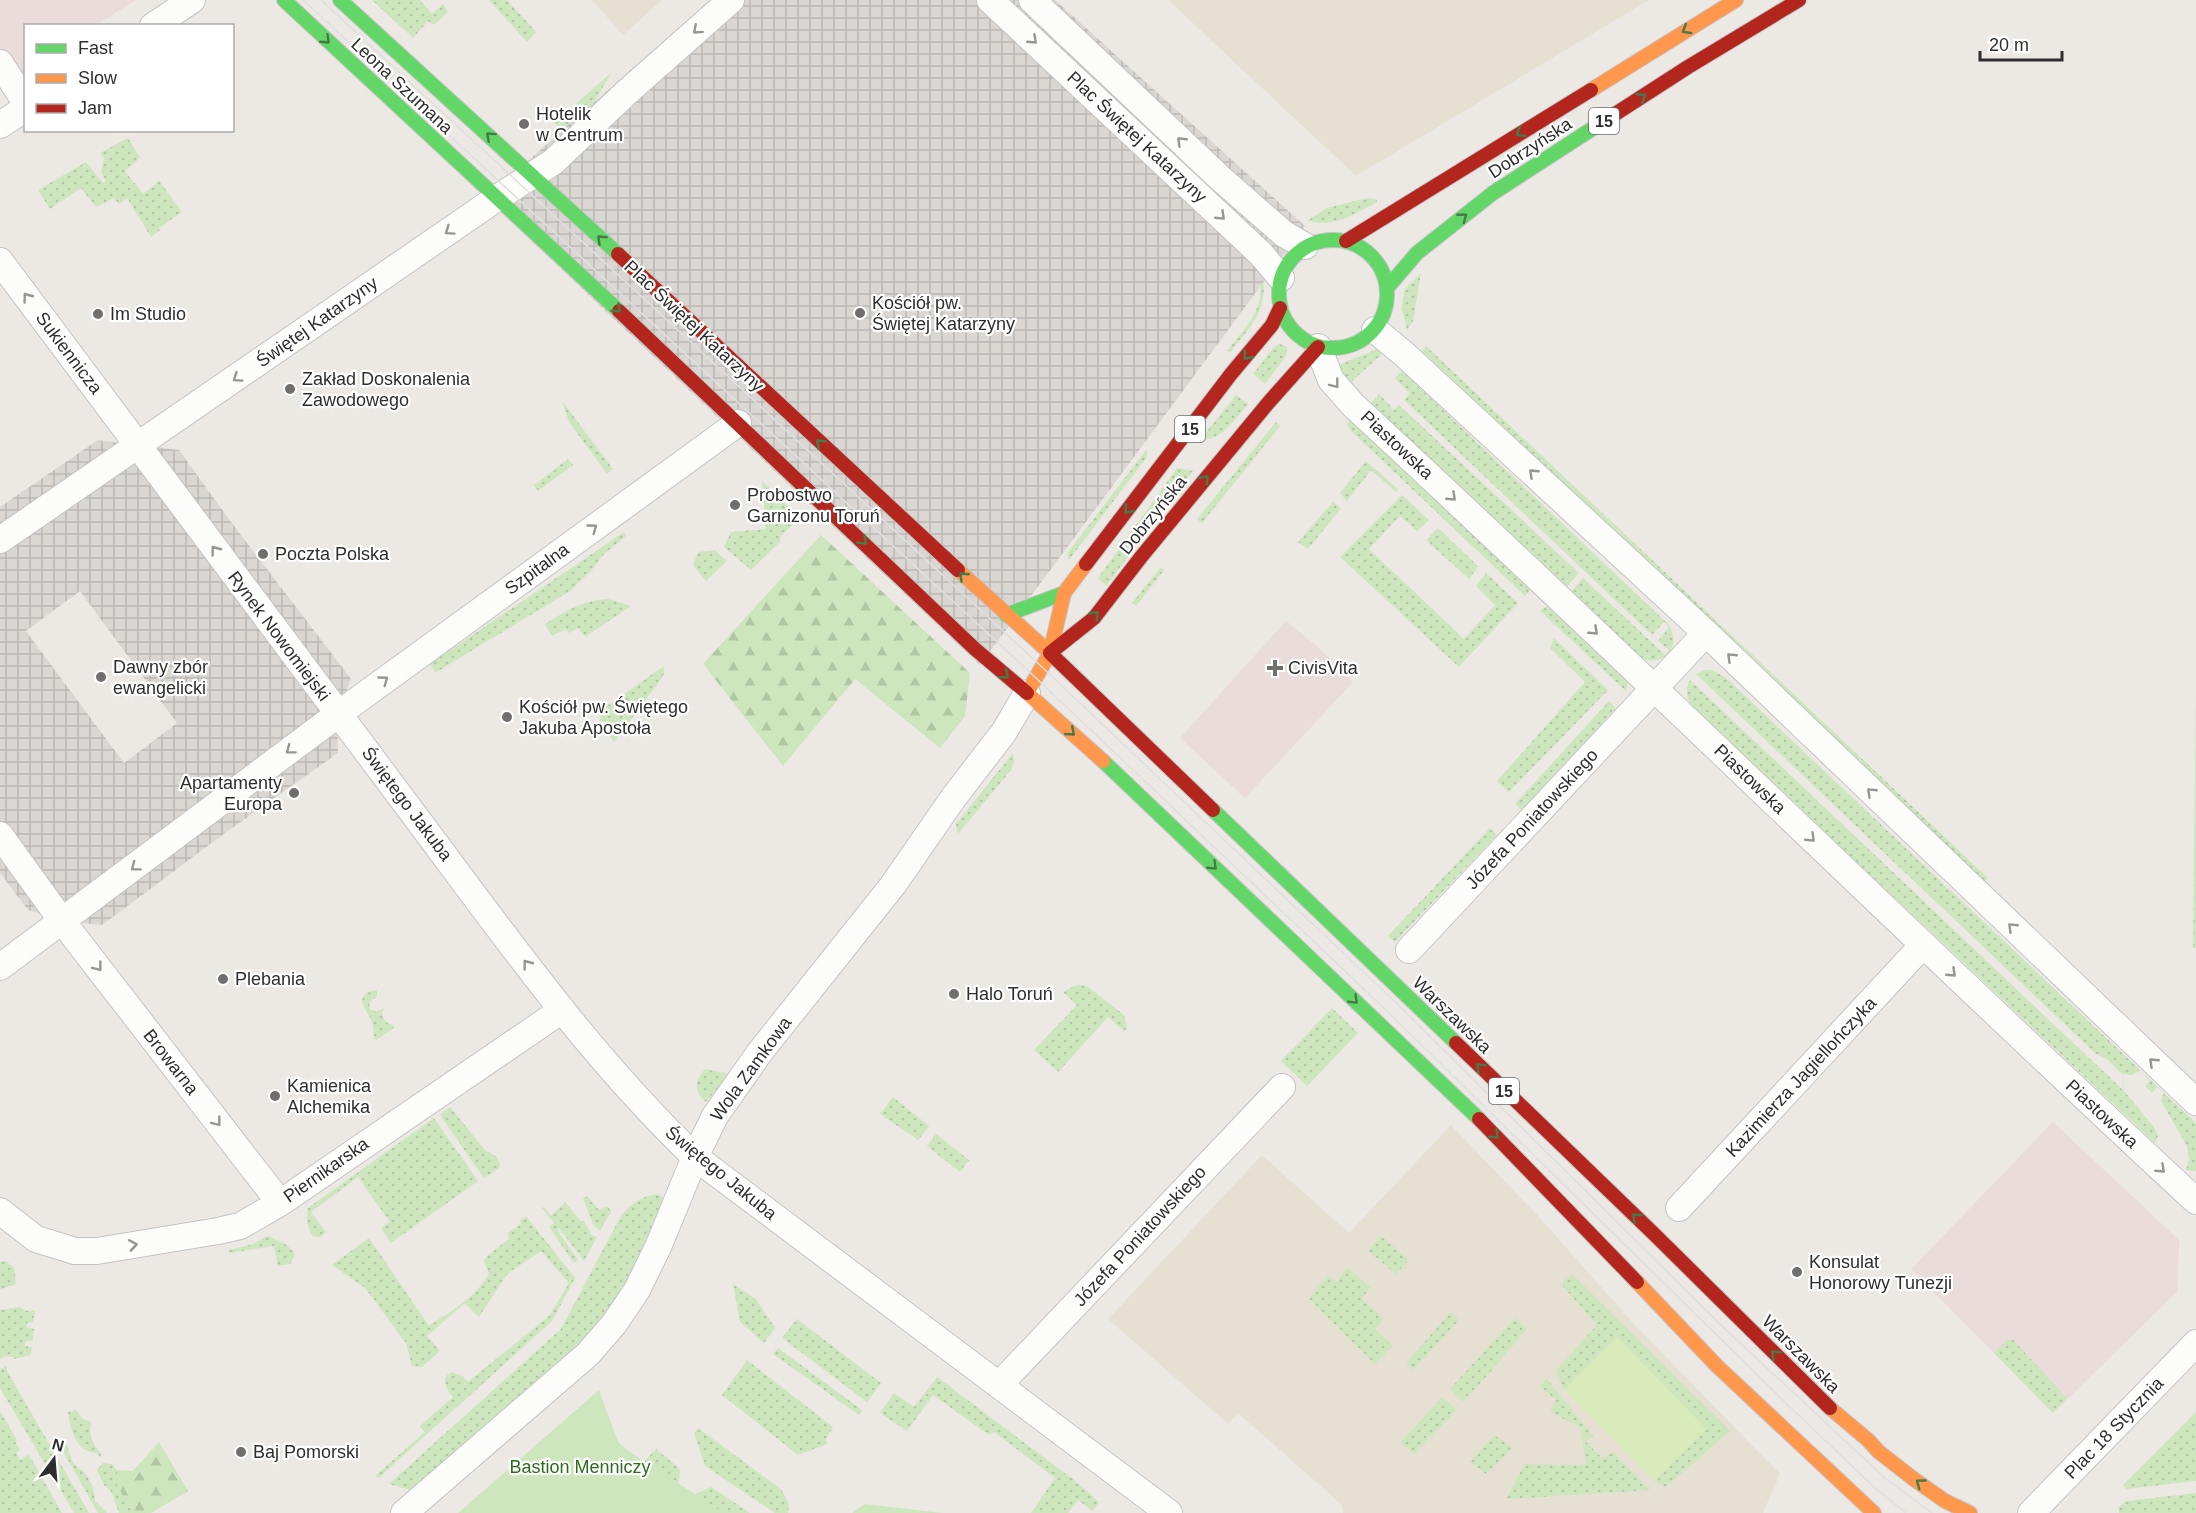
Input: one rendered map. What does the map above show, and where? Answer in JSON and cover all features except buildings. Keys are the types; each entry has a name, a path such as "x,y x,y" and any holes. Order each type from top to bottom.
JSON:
{"main road":[{"name":"Leona Szumana","path":"284,0 497,198"},
{"name":"Leona Szumana","path":"340,0 533,175"},
{"name":"Dobrzyńska","path":"1346,241 1736,0"},
{"name":"Dobrzyńska","path":"1387,288 1417,254 1493,193 1688,67 1799,0"},
{"name":"Plac Świętej Katarzyny","path":"533,175 1006,615 1050,653"},
{"path":"497,198 531,227 975,649 1027,693"},
{"name":"15","path":"1305,246 1329,240 1346,241"},
{"path":"1280,308 1288,326 1302,339 1318,347 1336,349 1351,346 1364,340 1375,330 1383,317 1387,301 1387,288 1382,270 1361,248 1346,241"},
{"path":"1281,278 1289,261 1305,246"},
{"name":"15","path":"1280,308 1278,294 1281,278"},
{"name":"Dobrzyńska","path":"1050,653 1064,593 1272,325 1280,308"},
{"name":"Dobrzyńska","path":"1050,653 1094,618 1141,557 1269,402 1318,347"},
{"path":"1006,615 1064,593"},
{"name":"15","path":"1050,653 1027,693 1084,743 1506,1145 1717,1366 1874,1513"},
{"name":"Warszawska","path":"1050,653 1654,1234 1832,1410 1879,1452 1915,1480 1945,1501 1970,1513"}],"street":[{"path":"156,24 192,0"},
{"path":"533,175 553,162 626,93 731,0"},
{"name":"Plac Świętej Katarzyny","path":"990,0 1244,238 1271,264 1281,278"},
{"name":"Plac Świętej Katarzyny","path":"1032,0 1219,177 1284,234 1305,246"},
{"path":"0,63 24,100"},
{"path":"0,125 24,109"},
{"name":"Świętej Katarzyny","path":"137,445 533,175"},
{"name":"Sukiennicza","path":"0,261 137,445"},
{"path":"1375,330 1404,354 1706,633 2196,1102"},
{"name":"Piastowska","path":"1318,347 1331,380 1353,405 1655,688 1923,946 2196,1202"},
{"name":"Szpitalna","path":"337,715 738,423"},
{"path":"0,540 137,445"},
{"name":"Rynek Nowomiejski","path":"0,967 337,715 137,445"},
{"name":"Józefa Poniatowskiego","path":"1409,950 1706,633"},
{"name":"Wola Zamkowa","path":"404,1513 588,1354 614,1324 637,1290 715,1116 747,1070 893,885 954,797 1004,732 1027,693"},
{"name":"Świętego Jakuba","path":"337,715 562,1010 662,1125 695,1157 1169,1513"},
{"path":"0,835 62,921"},
{"name":"Browarna","path":"62,921 280,1203"},
{"name":"Kazimierza Jagiellończyka","path":"1679,1208 1923,946"},
{"name":"Piernikarska","path":"0,1211 36,1239 67,1250 98,1251 240,1226 280,1203 562,1010"},
{"name":"Józefa Poniatowskiego","path":"999,1385 1282,1087"},
{"name":"Plac 18 Stycznia","path":"2031,1513 2196,1343"}],"shaded area":[{"path":"0,0 136,0 98,24 24,24 24,72 18,77 0,48"},
{"path":"592,0 662,0 623,35"},
{"path":"710,0 1055,0 1305,226 980,665 486,198"},
{"path":"1168,0 1649,0 1356,176"},
{"path":"98,440 179,450 351,679 337,715 338,753 221,836 102,925 62,921 28,910 0,873 0,507","holes":["80,591 177,723 124,763 26,631"]},
{"path":"1286,621 1319,648 1353,682 1245,798 1180,738"},
{"path":"2053,1122 2179,1240 2178,1291 2053,1413 1911,1269"},
{"path":"1451,1125 1539,1217 1634,1324 1780,1474 1763,1513 1343,1513 1342,1505 1238,1413 1228,1424 1108,1319 1262,1155 1349,1233"}],"green space":[{"path":"372,0 420,0 432,14 443,4 448,12 434,25 428,21 413,38"},
{"path":"489,0 507,0 536,32 527,42"},
{"path":"612,72 589,110 563,134 555,122"},
{"path":"128,138 140,158 125,171 143,194 159,181 182,212 159,228 160,230 151,237 127,198 119,204 114,198 96,207 81,188 50,209 38,190 86,162 103,183 106,181 101,172 104,158 100,153"},
{"path":"1367,198 1376,199 1377,202 1344,219 1327,223 1307,221 1327,208"},
{"path":"1421,273 1413,321 1407,330 1402,309 1404,290"},
{"path":"1263,275 1263,298 1256,317 1231,352 1227,351 1253,317 1260,299 1259,276"},
{"path":"1280,344 1287,347 1286,356 1265,384 1253,374 1274,347"},
{"path":"1426,346 1988,878 1984,882 1422,351"},
{"path":"1376,349 1383,353 1349,384 1341,376 1338,367"},
{"path":"1402,371 1668,624 1672,633 1673,641 1668,654 1655,660 1638,657 1370,404 1379,394 1394,410 1399,405 1579,573 1566,587 1572,591 1583,578 1665,655 1669,650 1658,641 1669,627 1664,622 1652,635 1404,400 1410,394 1395,378"},
{"path":"1236,395 1248,404 1222,433 1200,440"},
{"path":"562,401 613,469 607,474 569,422"},
{"path":"1351,419 1531,589 1525,596 1351,431 1347,425"},
{"path":"1276,422 1280,426 1202,523 1197,519"},
{"path":"1147,449 1147,457 1069,560 1067,556 1069,551"},
{"path":"568,459 573,465 538,491 534,485"},
{"path":"1366,461 1398,489 1396,492 1371,470 1347,501 1340,493"},
{"path":"1177,468 1193,471 1106,586 1098,578"},
{"path":"762,480 799,518 781,536 780,542 751,570 724,547 731,532 766,529"},
{"path":"1402,495 1429,520 1417,531 1400,516 1369,549 1464,639 1495,605 1476,586 1486,573 1518,603 1459,667 1340,557"},
{"path":"1333,502 1341,508 1308,549 1298,542"},
{"path":"1438,528 1478,566 1469,579 1426,540"},
{"path":"624,532 626,536 603,555 591,571 570,591 435,673 430,664"},
{"path":"821,535 970,673 965,716 940,748 855,679 783,766 703,664"},
{"path":"715,550 727,561 706,581 693,565 698,552"},
{"path":"1160,568 1165,569 1136,606 1132,603"},
{"path":"608,599 631,606 585,637 578,628 569,633 566,629 552,636 545,624 582,604"},
{"path":"1547,606 1628,682 1626,691 1540,611"},
{"path":"1554,638 1608,690 1509,792 1497,781 1585,682 1550,648"},
{"path":"664,666 664,674 659,682 614,742 608,732 610,724 599,720 601,718 597,713"},
{"path":"1712,670 1725,677 2196,1123 2196,1171 2186,1170 2189,1159 2187,1146 2161,1101 2164,1093 2157,1087 2152,1093 2145,1086 2150,1081 2140,1070 2132,1075 2122,1074 2107,1059 2096,1054 1696,674"},
{"path":"1690,680 2123,1090 2122,1074 2124,1091 2154,1127 2158,1136 2155,1143 1695,710 1687,695"},
{"path":"2196,685 2196,948 2193,948"},
{"path":"1609,701 1616,708 1522,811 1515,804"},
{"path":"1013,753 1014,763 1011,770 959,833 957,832 956,824"},
{"path":"1490,828 1497,835 1395,942 1388,936"},
{"path":"1081,985 1087,986 1124,1015 1127,1028 1124,1031 1108,1017 1058,1072 1034,1050 1077,1005 1063,992"},
{"path":"377,990 377,996 369,1003 370,1009 376,1012 384,1008 383,1018 395,1027 375,1041 372,1022 362,999 369,992"},
{"path":"1332,1008 1358,1033 1307,1086 1281,1061"},
{"path":"705,1069 730,1074 706,1102 697,1089 697,1082"},
{"path":"893,1097 929,1126 918,1140 880,1114"},
{"path":"450,1107 485,1150 497,1157 500,1163 499,1168 484,1178 440,1115"},
{"path":"434,1118 478,1181 391,1243 381,1228 390,1222 358,1177 311,1212 326,1232 321,1237 313,1236 307,1223 308,1208"},
{"path":"936,1134 969,1160 960,1172 927,1146"},
{"path":"657,1194 664,1198 637,1267 617,1300 589,1337 414,1491 389,1484 561,1329 621,1216 637,1201"},
{"path":"587,1196 599,1210 607,1206 611,1211 600,1231 594,1226 583,1199"},
{"path":"565,1202 581,1221 584,1221 592,1235 597,1237 584,1261 559,1228 557,1230 578,1260 574,1263 549,1227 554,1223 542,1208 544,1207 551,1216"},
{"path":"526,1216 575,1278 552,1321 379,1478 375,1476 425,1432 420,1426 453,1397 445,1384 448,1374 452,1372 462,1376 468,1382 549,1316 569,1283 541,1251 507,1274 479,1317 465,1303 427,1336 440,1351 422,1367 412,1366 406,1343 365,1288 332,1265 369,1238 429,1326 477,1290 489,1274 484,1261 487,1256 509,1239 508,1233 521,1224 520,1220"},
{"path":"267,1236 284,1243 293,1251 295,1255 290,1264 278,1266 274,1246 229,1253 229,1250 253,1244"},
{"path":"1381,1236 1409,1260 1396,1274 1368,1251"},
{"path":"5,1261 14,1267 16,1284 0,1289 0,1262"},
{"path":"1347,1267 1370,1287 1362,1299 1384,1319 1375,1329 1393,1346 1375,1364 1309,1299 1328,1275 1337,1282"},
{"path":"1572,1274 1730,1431 1666,1487 1654,1481 1706,1429 1617,1337 1564,1390 1556,1370 1597,1325 1561,1284"},
{"path":"733,1284 756,1299 775,1328 764,1343 740,1322"},
{"path":"20,1307 26,1311 35,1310 33,1322 27,1323 26,1327 34,1329 33,1340 25,1342 25,1346 32,1347 31,1355 14,1359 6,1356 0,1359 0,1310"},
{"path":"1451,1312 1459,1320 1413,1370 1406,1363"},
{"path":"1515,1318 1527,1329 1464,1402 1450,1389"},
{"path":"797,1319 881,1383 867,1402 782,1338"},
{"path":"1617,1337 1707,1429 1654,1481 1564,1390"},
{"path":"2007,1340 2013,1340 2067,1398 2053,1413 1994,1353"},
{"path":"778,1348 862,1410 859,1415 773,1354"},
{"path":"747,1360 833,1427 826,1439 827,1444 798,1455 722,1395"},
{"path":"7,1366 7,1371 89,1513 74,1513 0,1388 0,1369"},
{"path":"937,1377 1074,1480 1099,1502 1093,1511 1078,1500 1068,1513 1031,1513 1055,1478 994,1432 989,1435 933,1395 907,1431 880,1413 894,1393 914,1407"},
{"path":"1547,1379 1593,1436 1586,1442 1602,1458 1613,1452 1650,1490 1506,1499 1525,1464 1586,1465 1581,1428 1550,1412 1556,1400 1540,1386"},
{"name":"Bastion Menniczy","path":"599,1390 618,1442 724,1513 458,1513"},
{"path":"1442,1397 1457,1410 1414,1454 1400,1443"},
{"path":"76,1410 83,1419 91,1422 91,1436 102,1455 100,1457 97,1453 84,1449 75,1439 68,1412"},
{"path":"0,1411 17,1440 15,1442 20,1450 16,1453 20,1460 29,1455 62,1513 0,1513"},
{"path":"2196,1412 2196,1481 2126,1489 2123,1485"},
{"path":"698,1428 782,1490 789,1505 788,1513 775,1513 705,1466 694,1433"},
{"path":"1494,1435 1513,1448 1486,1474 1470,1462"},
{"path":"66,1442 73,1463 85,1473 93,1487 95,1501 107,1513 98,1513 60,1446"},
{"path":"159,1442 188,1491 151,1513 133,1513 117,1485 117,1470 133,1471"},
{"path":"656,1449 680,1469 679,1482 676,1487 633,1473"},
{"path":"103,1463 112,1464 117,1470 117,1485 133,1513 119,1513 111,1491 104,1485 97,1470"},
{"path":"711,1487 750,1513 674,1513 684,1499"},
{"path":"2196,1493 2196,1513 2119,1513 2119,1507 2126,1501"},
{"path":"865,1504 943,1513 852,1513"}],"tram line":[{"path":"303,0 1036,678 1388,1012 1789,1406 1875,1488 1906,1513"},
{"path":"321,0 1042,667 1396,1003 1724,1328 1885,1478 1932,1513"}],"traffic: fast":[{"path":"284,0 619,311"},
{"path":"340,0 618,254"},
{"path":"1387,288 1417,253 1493,193 1595,127"},
{"path":"1333,240 1354,244 1371,256 1383,273 1387,294 1383,315 1371,332 1354,344 1333,348 1312,344 1295,332 1283,315 1279,294 1283,273 1295,256 1312,244 1333,240"},
{"path":"1006,615 1064,593"},
{"path":"1103,761 1479,1119"},
{"path":"1213,810 1456,1043"}],"traffic: slow":[{"path":"1591,90 1736,0"},
{"path":"1086,564 1064,593 1050,653 1027,693 1103,761"},
{"path":"958,570 1050,653"},
{"path":"1637,1282 1717,1366 1874,1513"},
{"path":"1830,1408 1879,1452 1915,1480 1945,1501 1970,1513"}],"traffic: jam":[{"path":"1595,127 1799,0"},
{"path":"1346,241 1591,90"},
{"path":"618,254 958,570"},
{"path":"1086,564 1231,374 1272,325 1280,308"},
{"path":"619,311 975,649 1027,693"},
{"path":"1050,653 1094,618 1141,557 1269,402 1318,347"},
{"path":"1050,653 1213,810"},
{"path":"1456,1043 1830,1408"},
{"path":"1479,1119 1637,1282"}],"place":[{"name":"Hotelik w Centrum","path":"524,124"},
{"name":"Kościół pw. Świętej Katarzyny","path":"860,313"},
{"name":"Im Studio","path":"98,314"},
{"name":"Zakład Doskonalenia Zawodowego","path":"290,389"},
{"name":"Probostwo Garnizonu Toruń","path":"735,505"},
{"name":"Poczta Polska","path":"263,554"},
{"name":"CivisVita","path":"1275,668"},
{"name":"Dawny zbór ewangelicki","path":"101,677"},
{"name":"Kościół pw. Świętego Jakuba Apostoła","path":"507,717"},
{"name":"Apartamenty Europa","path":"294,793"},
{"name":"Plebania","path":"223,979"},
{"name":"Halo Toruń","path":"954,994"},
{"name":"Kamienica Alchemika","path":"275,1096"},
{"name":"Konsulat Honorowy Tunezji","path":"1797,1272"},
{"name":"Baj Pomorski","path":"241,1452"}]}
